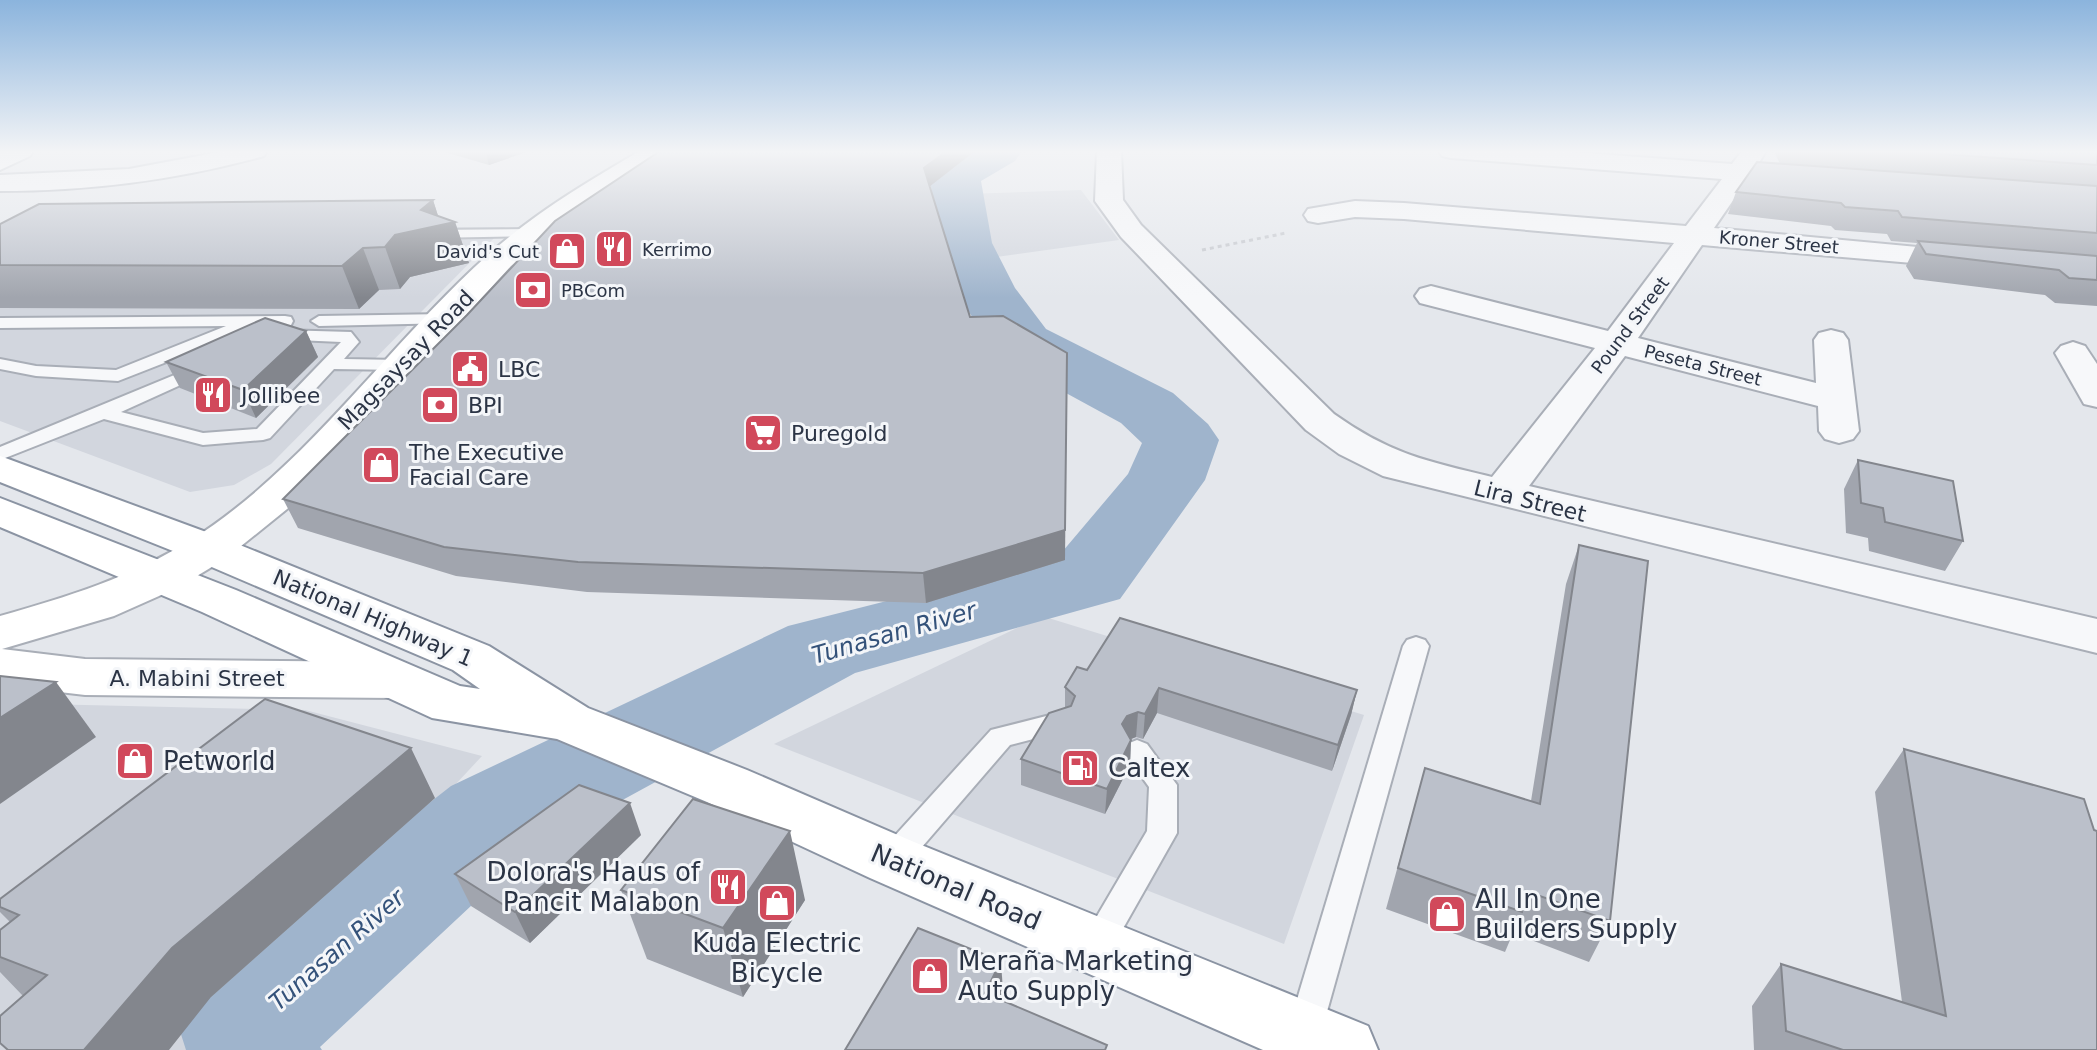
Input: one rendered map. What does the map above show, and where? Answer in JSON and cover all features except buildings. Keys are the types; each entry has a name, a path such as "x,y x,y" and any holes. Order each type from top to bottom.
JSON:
{"main road":[{"name":"Magsaysay Road","path":"161,577 209,549 277,496 500,260 577,200"},
{"name":"National Highway 1","path":"0,468 209,549 471,658 569,722"},
{"name":"National Highway 1","path":"0,511 161,577 451,704 569,722"},
{"path":"0,633 97,605 161,577"},
{"name":"A. Mabini Street","path":"0,667 85,677 395,680"},
{"name":"National Road","path":"569,722 727,786 892,860 1323,1042"}],"street":[{"name":"Lira Street","path":"1109,200 1155,258 1320,422 1353,446 1398,467 2097,636"},
{"name":"Pound Street","path":"1501,494 1617,343 1719,200"},
{"name":"Kroner Street","path":"1318,215 1355,209 1404,211 2002,261"},
{"name":"Peseta Street","path":"1431,296 1617,343 1837,415 1831,340"},
{"path":"2073,353 2097,396"}],"lane":[{"path":"406,234 533,233"},
{"path":"0,323 446,319"},
{"path":"0,364 36,371 118,376 252,322"},
{"path":"103,413 203,439 263,434 350,342 345,336 274,335 260,341"},
{"path":"0,454 103,413 217,361"},
{"path":"332,364 401,365"},
{"path":"1323,1042 1416,646"},
{"path":"892,860 1001,737 1058,723"},
{"path":"1096,946 1162,833 1163,785 1137,751"}],"path":[{"path":"1155,258 1254,242 1303,228 1318,215"}],"shaded area":[{"path":"968,200 1089,200 1119,240 989,258"},
{"path":"505,227 271,464 234,485 190,492 0,421 0,245 246,228"},
{"path":"1042,616 1364,715 1284,944 774,744"},
{"path":"0,703 305,710 482,756 208,1050 0,1050"}],"waterway":[{"name":"Tunasan River","path":"254,1050 246,1028 491,818 822,649 1088,579 1165,480 1181,440 1147,408 1023,343 986,292 964,243 958,200"}],"place":[{"name":"Kerrimo","path":"614,249"},
{"name":"David's Cut","path":"567,251"},
{"name":"PBCom","path":"533,290"},
{"name":"LBC","path":"470,369"},
{"name":"Jollibee","path":"213,395"},
{"name":"BPI","path":"440,405"},
{"name":"Puregold","path":"763,433"},
{"name":"The Executive Facial Care","path":"381,465"},
{"name":"Petworld","path":"135,761"},
{"name":"Caltex","path":"1080,768"},
{"name":"Dolora's Haus of Pancit Malabon","path":"728,887"},
{"name":"Kuda Electric Bicycle","path":"777,903"},
{"name":"All In One Builders Supply","path":"1447,914"},
{"name":"Meraña Marketing Auto Supply","path":"930,976"}]}
